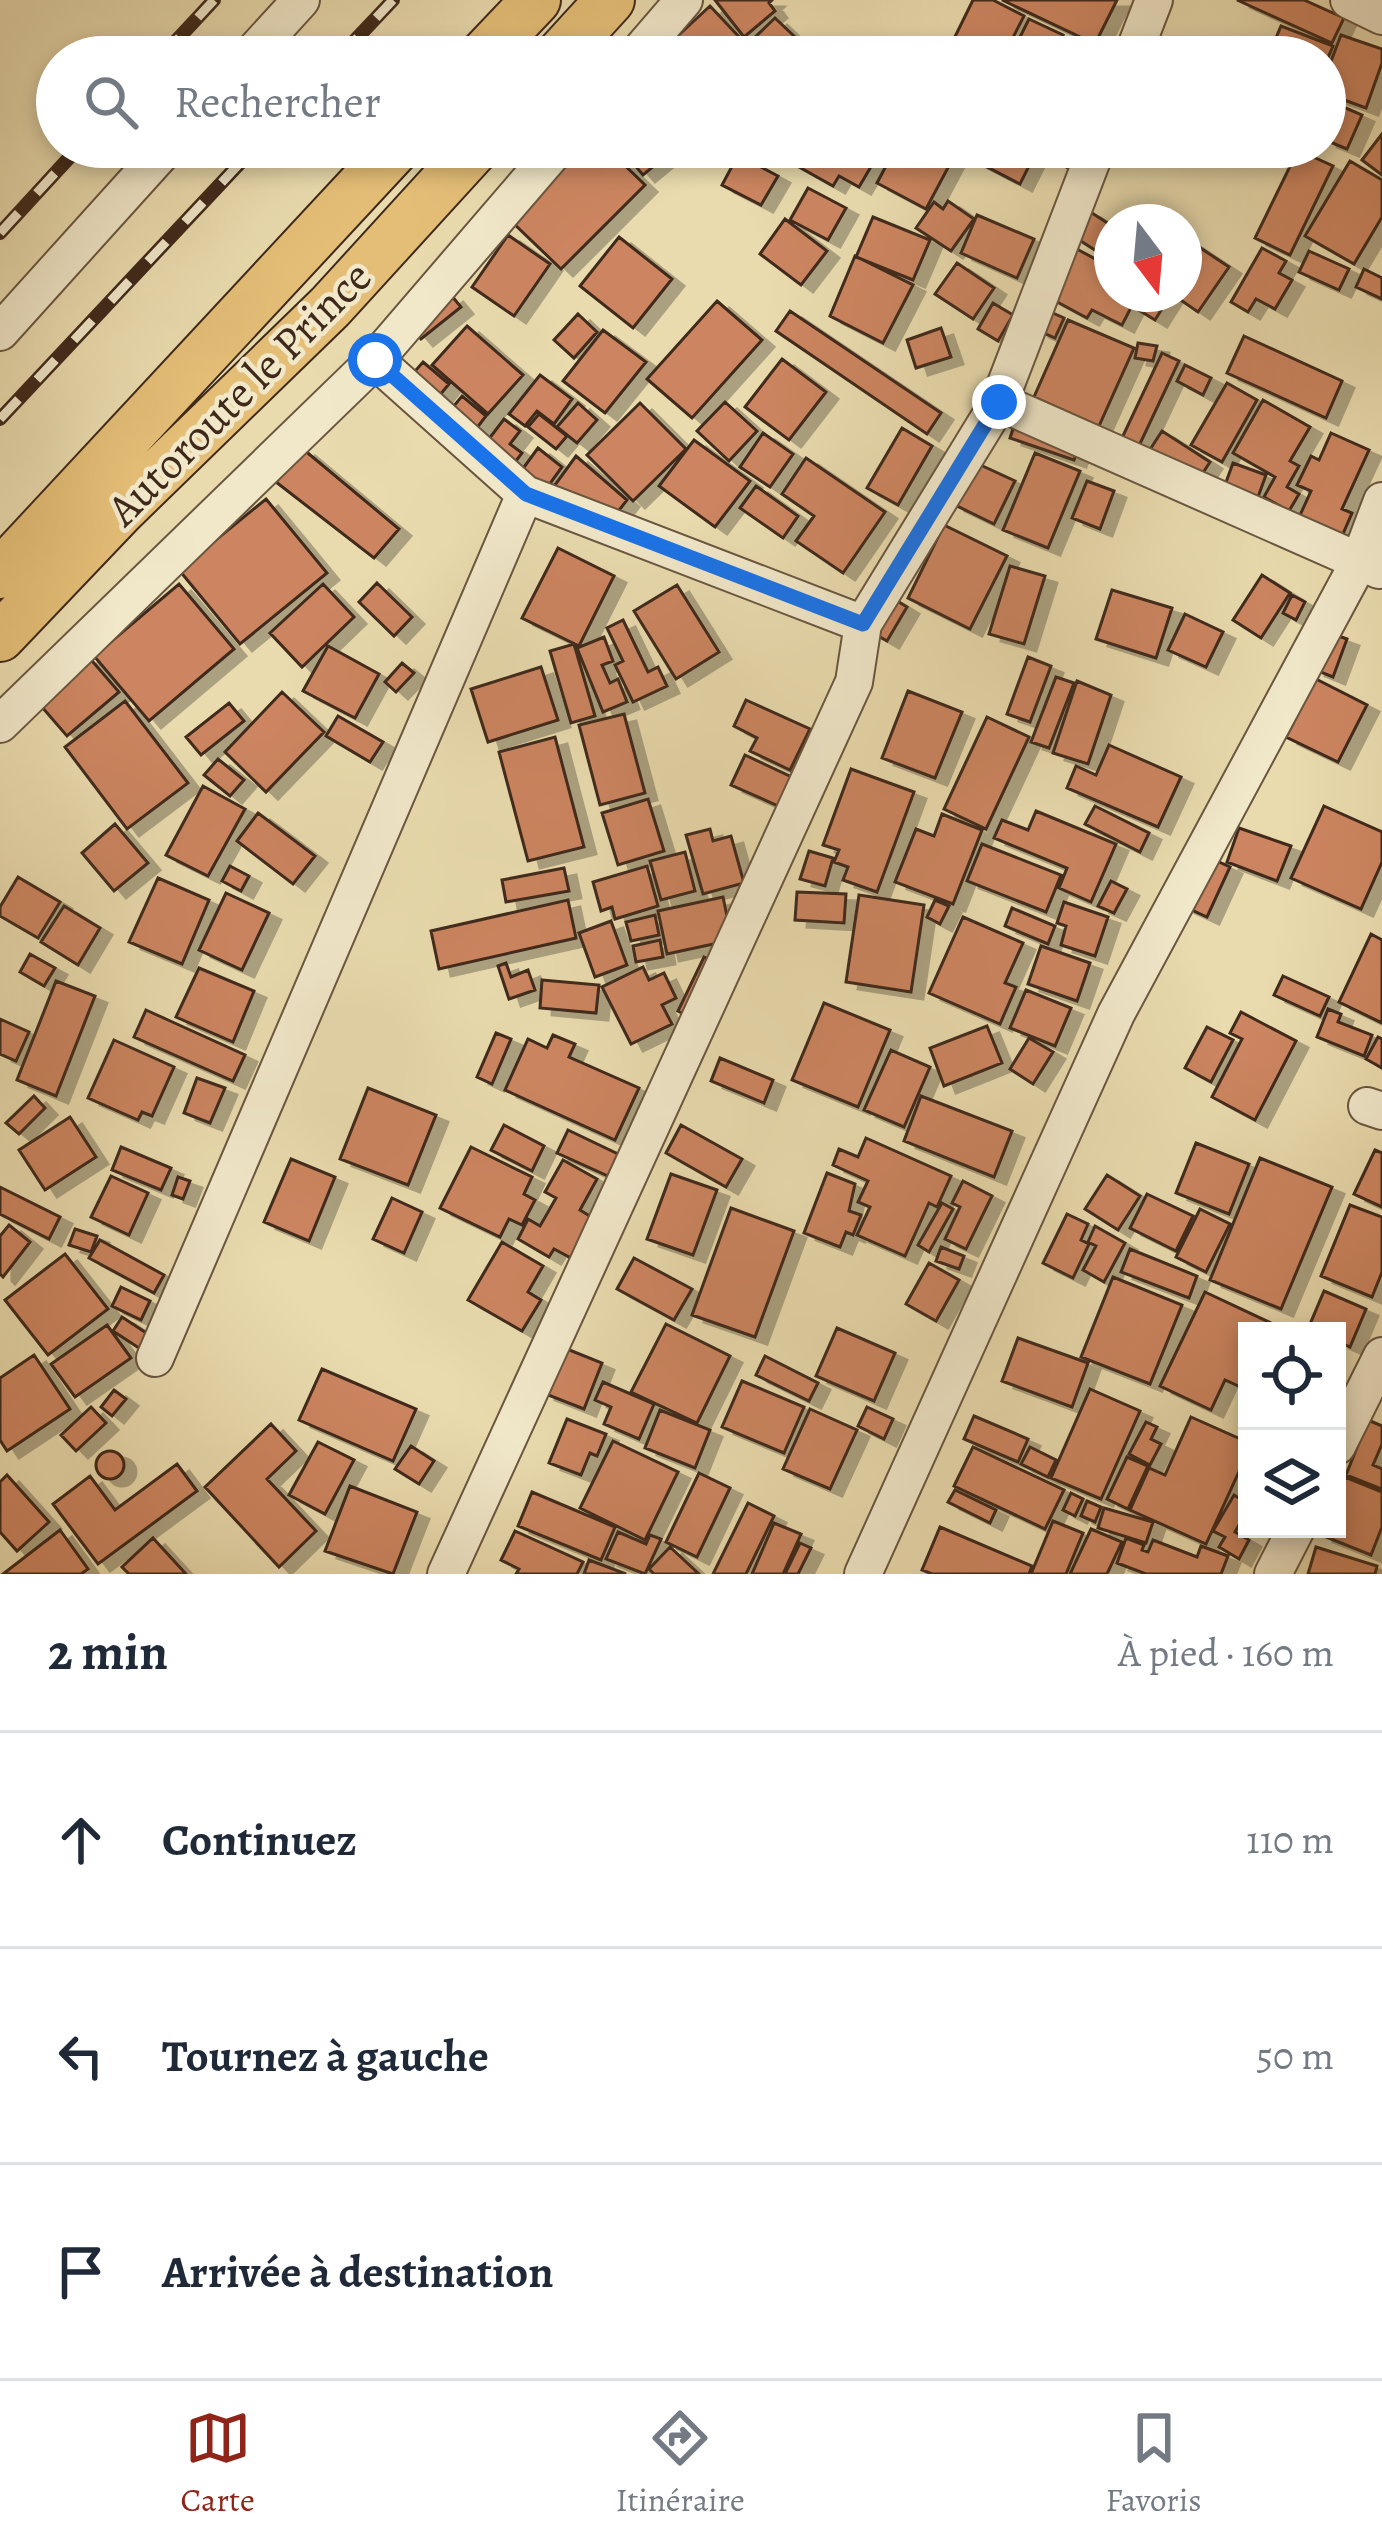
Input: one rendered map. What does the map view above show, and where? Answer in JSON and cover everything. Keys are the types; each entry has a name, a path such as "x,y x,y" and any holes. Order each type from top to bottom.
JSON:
{"main road":[{"path":"502,36 536,0"},
{"path":"577,36 610,0"},
{"name":"Autoroute le Prince","path":"0,574 377,168"},
{"name":"Autoroute le Prince","path":"0,638 121,510 330,307 457,168"}],"street":[{"path":"268,36 301,0"},
{"path":"653,36 684,0"},
{"path":"1140,36 1154,0"},
{"path":"1349,0 1382,16"},
{"path":"0,332 148,168"},
{"path":"0,724 375,360 540,168"},
{"path":"446,1574 854,682 863,624 999,402 1089,168"},
{"path":"375,360 526,494 863,624"},
{"path":"999,402 1370,566"},
{"path":"155,1358 526,494"},
{"path":"863,1574 1116,1014 1370,566 1382,501"},
{"path":"1345,1430 1382,1357"},
{"path":"1273,1574 1291,1538"}],"building":[{"path":"715,0 772,0 769,3 775,11 743,36"},
{"path":"973,0 993,0 1024,16 1014,36 955,36"},
{"path":"1002,0 1117,0 1099,36 1078,36"},
{"path":"1237,0 1304,0 1344,18 1335,36 1317,36"},
{"path":"710,6 738,36 678,36"},
{"path":"775,18 794,36 756,36"},
{"path":"1029,19 1063,35 1062,36 1020,36"},
{"path":"1281,26 1307,36 1277,36"},
{"path":"1346,37 1382,49 1382,63 1366,108 1346,101"},
{"path":"1346,108 1362,115 1346,149"},
{"path":"1382,134 1382,175 1362,160"},
{"path":"1350,161 1382,180 1382,217 1354,264 1305,236"},
{"path":"561,168 628,168 645,185 561,269 510,220"},
{"path":"731,168 763,168 778,176 761,205 722,185"},
{"path":"801,168 870,168 859,187 839,176 833,186"},
{"path":"885,168 948,168 926,209 877,183"},
{"path":"989,168 1028,168 1020,184"},
{"path":"1289,168 1332,168 1290,255 1255,238"},
{"path":"808,188 846,208 828,240 790,220"},
{"path":"948,201 974,219 951,251 916,228 934,202 943,209"},
{"path":"1089,211 1094,214 1094,249 1073,236"},
{"path":"977,215 1034,239 1017,278 961,253"},
{"path":"873,217 930,240 913,280 856,257"},
{"path":"785,219 827,251 801,285 760,254"},
{"path":"508,235 550,264 514,316 472,287"},
{"path":"619,237 672,279 633,328 580,286"},
{"path":"1075,248 1094,258 1094,311 1087,318 1048,297"},
{"path":"1262,248 1286,261 1279,273 1292,280 1275,309 1256,299 1248,312 1231,302"},
{"path":"1202,249 1229,267 1202,306"},
{"path":"1309,251 1349,269 1339,290 1299,272"},
{"path":"855,256 913,285 883,343 830,316"},
{"path":"957,263 994,288 973,319 935,294"},
{"path":"1364,269 1382,278 1382,299 1356,287"},
{"path":"451,295 461,307 421,339 411,327"},
{"path":"717,301 762,340 692,418 647,379"},
{"path":"993,303 1013,315 998,341 978,329"},
{"path":"1046,310 1064,318 1055,338 1037,330"},
{"path":"790,311 941,413 927,434 776,331"},
{"path":"1096,312 1129,312 1122,325"},
{"path":"578,314 597,332 574,358 554,340"},
{"path":"1068,320 1134,348 1099,426 1034,397"},
{"path":"467,326 523,375 488,414 432,365"},
{"path":"941,328 951,357 916,368 907,340"},
{"path":"603,330 646,362 605,413 563,381"},
{"path":"1244,336 1342,381 1326,418 1227,373"},
{"path":"1138,343 1157,346 1153,361 1135,358"},
{"path":"1162,353 1179,361 1138,448 1121,440"},
{"path":"782,359 826,392 789,440 745,407"},
{"path":"423,362 449,384 435,401 409,378"},
{"path":"1185,365 1211,378 1203,395 1177,381"},
{"path":"540,375 572,399 554,424 537,411 525,426 509,414"},
{"path":"1227,383 1257,400 1222,462 1191,445"},
{"path":"462,396 486,416 473,433 448,413"},
{"path":"1263,400 1310,427 1290,461 1299,466 1287,487 1299,494 1289,511 1264,497 1275,477 1233,453"},
{"path":"725,402 757,431 729,461 697,431"},
{"path":"578,403 597,420 577,443 557,427"},
{"path":"640,403 686,449 633,501 587,455"},
{"path":"539,414 567,436 556,449 528,427"},
{"path":"504,419 520,431 510,444 522,453 510,469 482,448"},
{"path":"1016,419 1081,441 1074,460 1010,438"},
{"path":"902,428 932,446 898,505 867,488"},
{"path":"1162,431 1210,462 1197,482 1149,451"},
{"path":"763,433 793,454 770,487 740,467"},
{"path":"1331,433 1369,450 1342,509 1352,513 1339,543 1296,524 1311,491 1297,485 1311,456 1319,460"},
{"path":"694,440 750,481 715,527 659,486"},
{"path":"538,448 562,467 544,492 519,474"},
{"path":"303,449 399,529 374,558 276,482"},
{"path":"1035,453 1080,471 1048,548 1003,530"},
{"path":"576,456 627,500 610,522 552,489"},
{"path":"806,458 885,512 843,573 796,541 814,516 782,494"},
{"path":"974,462 1015,481 994,524 953,504"},
{"path":"1233,463 1266,475 1258,497 1225,485"},
{"path":"1087,481 1114,491 1100,529 1072,518"},
{"path":"756,486 798,516 783,538 740,508"},
{"path":"266,499 327,573 240,644 179,570"},
{"path":"944,525 1007,556 970,629 908,598"},
{"path":"558,548 614,576 579,646 522,618"},
{"path":"1010,566 1045,576 1024,644 989,634"},
{"path":"1262,575 1290,593 1261,638 1233,620"},
{"path":"377,583 412,617 394,636 359,602"},
{"path":"179,584 234,649 149,721 94,656"},
{"path":"323,584 354,617 302,667 270,633"},
{"path":"677,585 719,652 676,679 634,611"},
{"path":"1112,590 1172,608 1156,658 1096,639"},
{"path":"1292,595 1305,602 1296,620 1283,613"},
{"path":"889,596 907,607 887,641 868,630"},
{"path":"1185,614 1223,632 1206,667 1168,650"},
{"path":"623,620 648,672 658,667 667,686 633,702 615,665 623,661 607,628"},
{"path":"1327,632 1347,639 1333,677 1313,669"},
{"path":"604,637 613,661 602,665 610,683 618,679 627,702 603,712 577,648"},
{"path":"574,644 595,716 571,723 550,651"},
{"path":"328,646 379,674 355,718 303,691"},
{"path":"87,655 119,692 67,736 35,699"},
{"path":"1028,657 1051,666 1030,722 1007,714"},
{"path":"402,663 414,673 396,692 385,682"},
{"path":"541,667 558,720 488,742 471,689"},
{"path":"1056,677 1074,683 1049,748 1031,742"},
{"path":"1316,679 1367,705 1338,762 1286,737"},
{"path":"1077,681 1111,695 1088,764 1053,753"},
{"path":"908,691 962,712 935,778 882,758"},
{"path":"282,692 324,732 266,792 225,752"},
{"path":"746,700 810,729 790,770 750,751 757,738 734,726"},
{"path":"125,701 188,783 127,829 65,747"},
{"path":"229,703 244,721 201,755 186,737"},
{"path":"624,714 645,793 600,805 579,725"},
{"path":"338,716 383,742 370,762 326,736"},
{"path":"987,717 1029,737 986,829 944,809"},
{"path":"555,737 584,847 528,861 499,752"},
{"path":"1109,745 1181,777 1158,827 1067,788 1076,766 1096,775"},
{"path":"745,755 798,780 785,809 731,785"},
{"path":"218,759 244,780 230,796 204,775"},
{"path":"851,769 914,792 877,892 843,880 848,867 834,862 839,850 823,845"},
{"path":"203,786 245,809 208,876 166,855"},
{"path":"648,799 664,851 618,865 602,813"},
{"path":"1095,806 1149,833 1140,852 1085,824"},
{"path":"1324,806 1382,832 1382,862 1361,909 1291,878"},
{"path":"1036,811 1116,844 1091,902 1059,888 1067,868 994,838 1002,820 1028,830"},
{"path":"258,813 315,856 293,884 237,841"},
{"path":"942,814 982,830 953,904 895,882 916,829 934,836"},
{"path":"115,824 148,863 114,891 82,853"},
{"path":"1239,828 1291,846 1277,881 1227,862"},
{"path":"710,829 713,841 731,836 744,883 703,894 686,835"},
{"path":"982,844 1061,875 1046,912 967,881"},
{"path":"809,851 833,858 825,886 800,879"},
{"path":"685,852 695,891 661,900 650,861"},
{"path":"1206,856 1230,867 1207,917 1183,906"},
{"path":"230,866 249,876 241,891 222,881"},
{"path":"647,866 658,906 615,919 612,907 601,911 593,882"},
{"path":"564,868 569,891 506,902 502,880"},
{"path":"18,877 60,902 38,938 0,916 0,907"},
{"path":"158,878 209,900 182,964 129,942"},
{"path":"1111,881 1127,889 1114,913 1098,906"},
{"path":"797,892 846,894 844,923 795,920"},
{"path":"226,893 269,913 242,970 199,950"},
{"path":"859,895 924,905 911,992 846,982"},
{"path":"723,897 732,940 667,954 658,911"},
{"path":"568,900 576,938 439,969 431,931"},
{"path":"935,900 949,906 940,924 927,917"},
{"path":"1064,902 1108,917 1095,956 1061,945 1066,926 1057,923"},
{"path":"64,906 100,928 78,965 41,942"},
{"path":"1012,908 1055,926 1048,944 1005,926"},
{"path":"655,915 659,935 631,941 626,922"},
{"path":"963,917 1023,943 1005,983 1016,987 1000,1024 929,993"},
{"path":"611,921 627,965 595,977 579,933"},
{"path":"1371,934 1382,940 1382,1023 1339,1002"},
{"path":"660,940 663,957 636,962 633,946"},
{"path":"1041,946 1090,963 1077,1001 1028,984"},
{"path":"30,954 55,968 44,986 20,972"},
{"path":"704,957 720,965 694,1019 678,1011"},
{"path":"506,963 511,977 528,970 535,990 509,999 498,966"},
{"path":"643,967 649,980 664,973 676,998 662,1005 672,1024 631,1044 602,987"},
{"path":"199,968 254,991 233,1042 176,1017"},
{"path":"1283,976 1329,997 1320,1016 1274,995"},
{"path":"542,980 599,985 596,1013 540,1008"},
{"path":"56,981 95,996 56,1096 17,1080"},
{"path":"1026,990 1071,1008 1055,1046 1010,1028"},
{"path":"824,1003 890,1030 858,1107 792,1080"},
{"path":"1328,1009 1341,1014 1338,1022 1372,1035 1364,1056 1317,1037"},
{"path":"146,1010 245,1055 233,1081 134,1037"},
{"path":"1241,1012 1296,1041 1255,1120 1212,1097 1242,1039 1230,1033"},
{"path":"0,1019 29,1032 16,1061 0,1054"},
{"path":"987,1026 1002,1063 944,1086 930,1048"},
{"path":"1207,1027 1233,1040 1211,1082 1185,1068"},
{"path":"496,1033 511,1039 492,1084 477,1077"},
{"path":"553,1035 575,1044 569,1057 639,1088 615,1140 505,1090 528,1039 547,1048"},
{"path":"1378,1037 1382,1039 1382,1068 1366,1059"},
{"path":"1029,1038 1053,1052 1033,1084 1010,1069"},
{"path":"114,1040 174,1067 152,1116 142,1112 138,1120 88,1098"},
{"path":"891,1050 930,1067 904,1127 864,1110"},
{"path":"720,1058 773,1080 764,1103 711,1081"},
{"path":"197,1078 225,1088 210,1123 184,1113"},
{"path":"368,1088 436,1115 408,1185 340,1159"},
{"path":"34,1096 45,1108 19,1134 6,1123"},
{"path":"921,1096 1012,1131 994,1177 904,1141"},
{"path":"70,1117 96,1157 45,1190 19,1150"},
{"path":"504,1125 544,1146 532,1171 491,1150"},
{"path":"681,1125 742,1159 726,1187 666,1153"},
{"path":"568,1130 618,1154 608,1176 557,1153"},
{"path":"866,1138 951,1176 937,1207 929,1203 905,1256 857,1235 870,1207 858,1202 868,1181 833,1165 839,1149 858,1157"},
{"path":"1196,1143 1249,1164 1229,1214 1176,1193"},
{"path":"121,1147 171,1168 161,1190 112,1170"},
{"path":"471,1147 532,1177 524,1194 535,1200 522,1225 509,1219 500,1237 440,1208"},
{"path":"1375,1150 1382,1153 1382,1207 1354,1194"},
{"path":"1260,1158 1332,1187 1281,1309 1210,1280"},
{"path":"291,1159 335,1177 309,1241 264,1222"},
{"path":"563,1160 597,1179 580,1210 593,1218 571,1258 554,1249 549,1257 518,1239 528,1219 540,1226 556,1198 545,1192"},
{"path":"827,1173 855,1184 849,1211 861,1215 853,1235 846,1232 840,1247 804,1233"},
{"path":"671,1174 717,1190 693,1255 647,1239"},
{"path":"1107,1175 1140,1196 1118,1230 1085,1209"},
{"path":"111,1176 148,1193 129,1235 91,1217"},
{"path":"178,1177 190,1181 183,1199 172,1195"},
{"path":"963,1181 992,1196 966,1249 945,1239 960,1207 952,1203"},
{"path":"0,1187 60,1217 49,1239 0,1214"},
{"path":"1147,1194 1193,1216 1176,1251 1130,1228"},
{"path":"392,1198 422,1212 404,1253 373,1239"},
{"path":"942,1203 953,1209 929,1252 918,1245"},
{"path":"1350,1205 1382,1217 1382,1272 1372,1297 1321,1276"},
{"path":"731,1208 794,1231 755,1337 692,1315"},
{"path":"1200,1209 1230,1224 1206,1272 1176,1257"},
{"path":"1067,1214 1088,1224 1081,1240 1089,1244 1073,1278 1043,1263"},
{"path":"9,1225 30,1242 3,1277 0,1236"},
{"path":"1095,1226 1125,1243 1104,1282 1083,1270 1096,1246 1088,1242"},
{"path":"75,1229 97,1236 91,1252 69,1245"},
{"path":"100,1240 164,1275 154,1293 89,1258"},
{"path":"502,1242 543,1266 528,1292 541,1300 522,1331 468,1300"},
{"path":"941,1247 964,1256 959,1269 936,1261"},
{"path":"1130,1249 1197,1276 1189,1298 1121,1272"},
{"path":"65,1254 108,1309 48,1355 5,1300"},
{"path":"634,1258 692,1289 674,1320 617,1289"},
{"path":"929,1263 959,1280 936,1321 906,1304"},
{"path":"1113,1277 1182,1305 1150,1384 1081,1357"},
{"path":"121,1287 150,1301 141,1320 112,1306"},
{"path":"1324,1291 1366,1309 1350,1347 1346,1345 1346,1322 1311,1322"},
{"path":"1205,1292 1269,1322 1238,1322 1238,1386 1225,1380 1211,1410 1160,1386"},
{"path":"122,1317 154,1338 145,1352 113,1331"},
{"path":"666,1324 730,1356 697,1423 631,1392"},
{"path":"107,1325 131,1358 75,1397 51,1364"},
{"path":"837,1328 895,1353 874,1401 816,1376"},
{"path":"1018,1338 1088,1363 1072,1407 1002,1381"},
{"path":"562,1347 602,1363 584,1409 543,1393"},
{"path":"34,1355 70,1409 7,1451 0,1440 0,1378"},
{"path":"765,1356 818,1383 809,1401 756,1375"},
{"path":"322,1369 416,1409 393,1461 299,1420"},
{"path":"742,1381 804,1407 784,1453 722,1427"},
{"path":"603,1382 654,1404 639,1439 604,1424 611,1407 595,1400"},
{"path":"1090,1389 1140,1411 1101,1499 1051,1478"},
{"path":"114,1390 126,1399 112,1416 101,1407"},
{"path":"91,1407 106,1423 76,1451 61,1435"},
{"path":"867,1407 893,1419 884,1439 858,1426"},
{"path":"810,1409 857,1430 830,1489 783,1469"},
{"path":"660,1410 710,1430 695,1468 645,1448"},
{"path":"974,1416 1028,1439 1018,1462 964,1439"},
{"path":"1191,1417 1238,1438 1238,1474 1206,1544 1130,1510 1149,1468 1165,1475"},
{"path":"567,1419 606,1434 597,1456 590,1453 581,1475 549,1463"},
{"path":"1368,1420 1382,1426 1382,1444 1373,1465 1382,1469 1382,1489 1346,1475"},
{"path":"1146,1422 1157,1427 1151,1439 1161,1444 1150,1465 1129,1454"},
{"path":"271,1424 296,1451 267,1479 316,1531 279,1567 205,1487"},
{"path":"613,1441 678,1472 645,1540 580,1508"},
{"path":"318,1442 354,1460 325,1514 289,1495"},
{"path":"411,1446 434,1461 419,1484 395,1469"},
{"path":"973,1447 1064,1490 1045,1529 954,1486"},
{"path":"1030,1447 1056,1460 1048,1477 1021,1464"},
{"path":"110,1451 120,1455 124,1465 120,1475 110,1479 100,1475 96,1465 100,1455"},
{"path":"1127,1457 1148,1466 1128,1509 1107,1499"},
{"path":"177,1464 197,1491 98,1564 53,1504 90,1476 115,1510"},
{"path":"699,1473 730,1488 697,1557 666,1542"},
{"path":"7,1475 49,1522 17,1551 0,1532 0,1482"},
{"path":"1346,1477 1382,1492 1382,1527 1371,1555 1328,1538 1346,1538"},
{"path":"350,1486 417,1512 393,1574 325,1551"},
{"path":"955,1490 996,1510 990,1523 948,1502"},
{"path":"532,1492 615,1527 601,1560 518,1526"},
{"path":"1071,1493 1083,1499 1075,1516 1063,1510"},
{"path":"1234,1495 1238,1497 1235,1532 1238,1538 1249,1540 1239,1559 1219,1547 1225,1537 1213,1531"},
{"path":"1087,1501 1101,1507 1095,1522 1081,1516"},
{"path":"748,1503 774,1516 746,1574 713,1574"},
{"path":"1104,1508 1153,1522 1146,1543 1098,1528"},
{"path":"1053,1521 1083,1533 1066,1574 1031,1574"},
{"path":"774,1523 801,1534 783,1574 752,1574"},
{"path":"940,1527 1032,1566 1029,1574 932,1574 922,1570"},
{"path":"1091,1529 1122,1542 1107,1574 1070,1574"},
{"path":"60,1530 88,1569 81,1574 3,1574"},
{"path":"515,1531 583,1562 577,1574 516,1574 519,1569 501,1560"},
{"path":"618,1532 646,1544 650,1535 661,1539 645,1574 606,1559"},
{"path":"153,1538 186,1574 129,1574 122,1567"},
{"path":"1126,1538 1144,1545 1142,1550 1148,1552 1153,1540 1197,1557 1201,1546 1228,1556 1221,1574 1146,1574 1117,1563"},
{"path":"800,1543 811,1548 798,1574 785,1574"},
{"path":"670,1547 699,1574 654,1574 649,1569"},
{"path":"1316,1547 1377,1566 1375,1574 1308,1574"},
{"path":"589,1560 626,1574 584,1574"}],"railway":[{"path":"181,36 214,0"},
{"path":"359,36 393,0"},
{"path":"0,233 60,168"},
{"path":"0,419 235,168"}],"route":[{"path":"375,360 526,494 863,624 999,402"}]}
